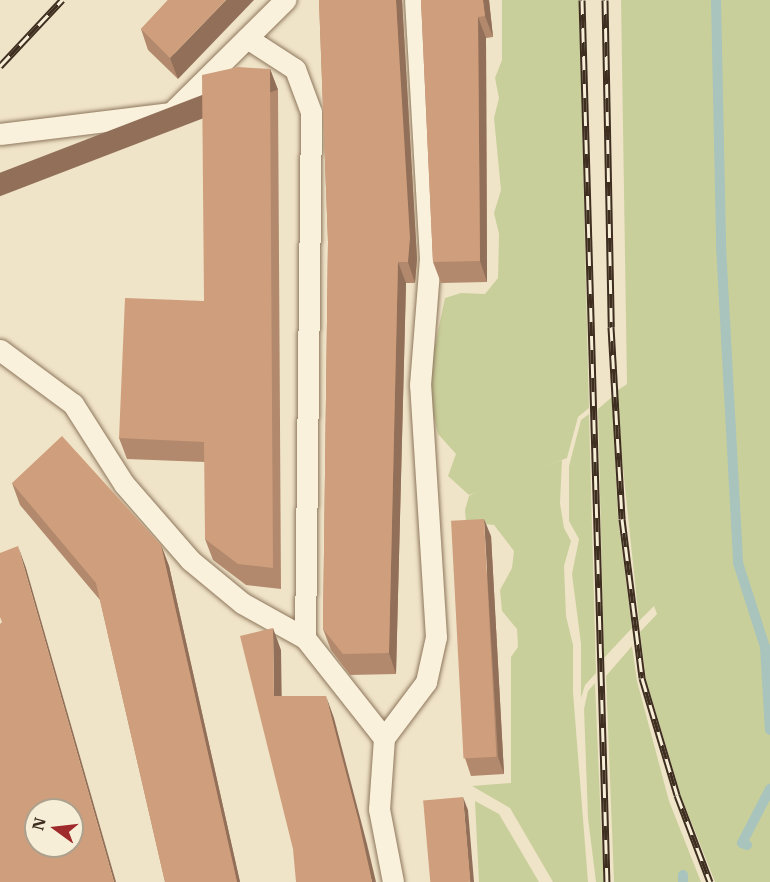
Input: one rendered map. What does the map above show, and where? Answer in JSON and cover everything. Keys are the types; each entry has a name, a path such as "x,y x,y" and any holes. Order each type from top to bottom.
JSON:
{"lane":[{"path":"0,134 171,113 285,0"},
{"path":"393,882 379,809 384,738 426,682 436,637 420,385 430,259 415,0"},
{"path":"247,38 295,69 311,112 305,638"},
{"path":"0,350 73,404 124,484 190,560 242,603 305,638 384,738"}],"green space":[{"path":"502,0 579,0 589,408 578,417 567,458 469,495 448,476 456,454 438,434 431,406 431,364 445,298 461,293 485,294 498,278 499,234 494,213 501,190 494,118 499,98 495,78 502,60"},
{"path":"621,0 770,0 770,882 715,882 681,796 646,679 640,632 657,614 654,606 639,621 615,392 627,384"},
{"path":"612,397 618,518 632,628 604,658 598,409"},
{"path":"589,414 596,673 585,685 581,698 581,644 572,574 579,539 569,521 569,466 581,420"},
{"path":"562,460 560,503 564,528 571,541 564,566 566,616 573,645 573,692 588,882 553,882 510,808 472,786 511,783 511,657 518,647 517,629 502,611 500,590 512,568 514,551 494,525 466,522 465,510 469,496 481,489"},
{"path":"632,646 637,681 669,801 701,882 614,882 606,676"},
{"path":"595,683 604,882 596,882 588,818 584,709 588,691"},
{"path":"475,801 499,814 539,882 479,882"}],"building":[{"path":"168,0 226,0 170,58 141,29"},
{"path":"319,0 396,0 410,238 408,262 398,262 389,653 343,654 323,629 328,242"},
{"path":"421,0 483,0 485,16 478,17 480,261 433,262"},
{"path":"238,67 270,69 273,568 238,564 205,539 204,442 119,438 125,298 204,301 202,75"},
{"path":"62,436 161,545 237,882 165,882 96,583 12,483"},
{"path":"484,519 496,757 464,758 451,521"},
{"path":"18,546 114,882 0,882 0,624 2,622 0,617 0,553"},
{"path":"273,628 274,696 326,696 372,882 296,882 293,849 240,636"},
{"path":"463,797 470,882 430,882 423,800"}],"waterway":[{"path":"716,0 721,246 738,563 765,647 770,730"},
{"path":"747,845 742,843 770,789"},
{"path":"683,875 683,882"}],"railway":[{"path":"0,66 62,0"},
{"path":"582,0 607,882"},
{"path":"605,0 611,327 622,519 642,678 677,795 710,882"}]}
